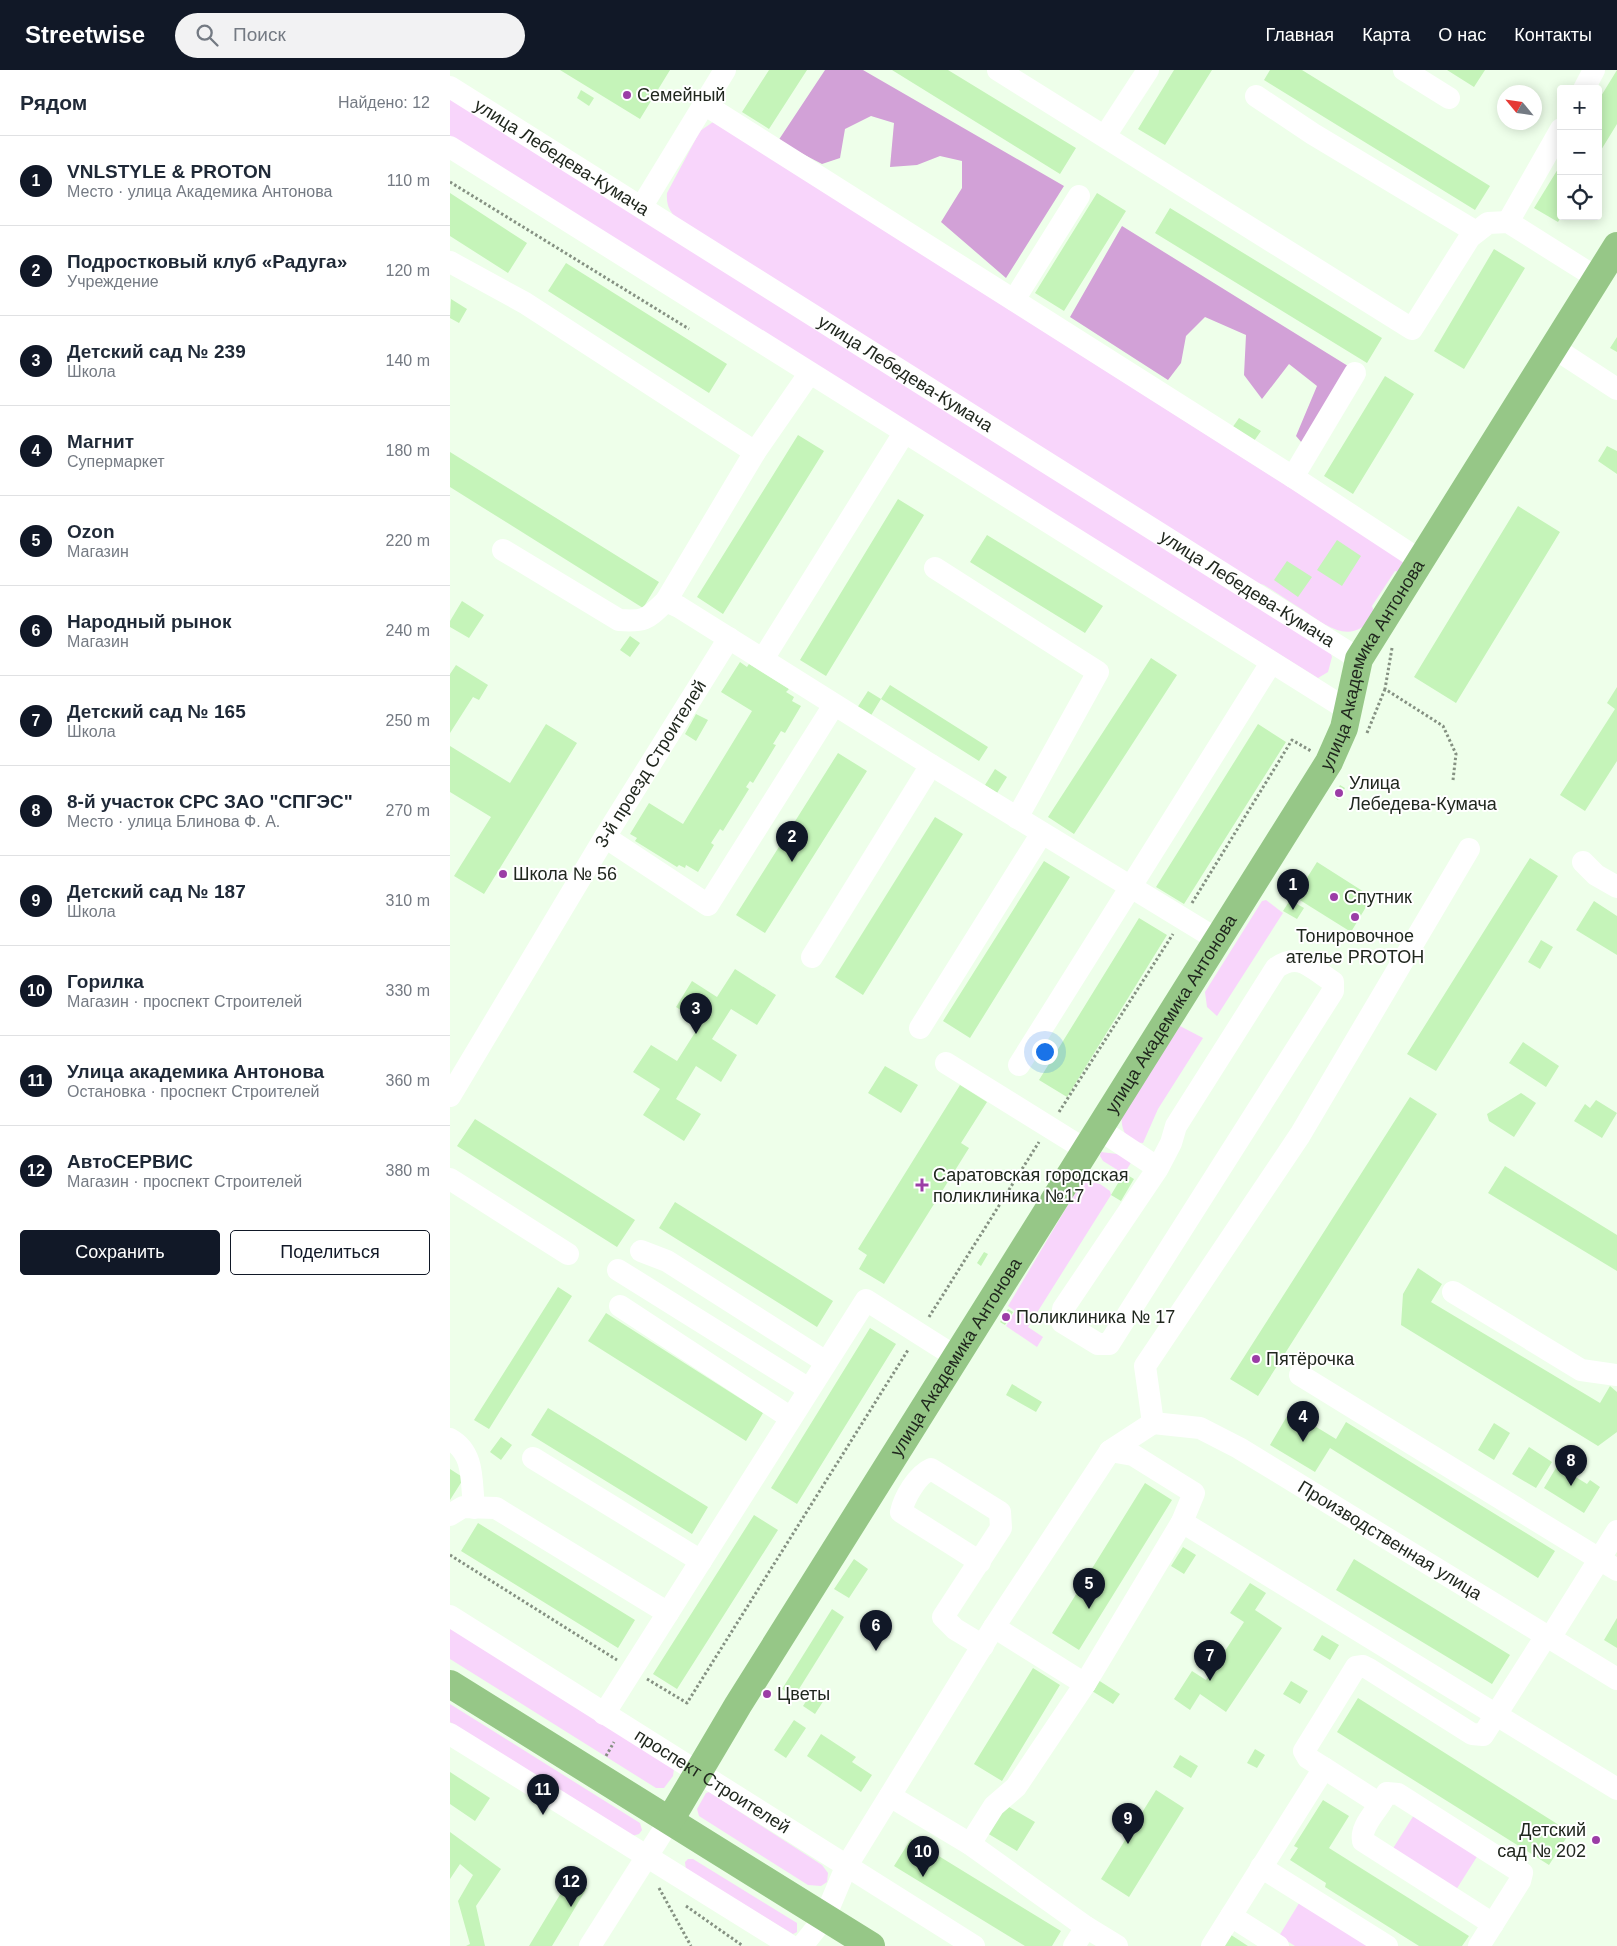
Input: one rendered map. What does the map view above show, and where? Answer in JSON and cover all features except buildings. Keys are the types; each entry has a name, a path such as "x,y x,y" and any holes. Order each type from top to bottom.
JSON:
{"main road":[{"name":"улица Академика Антонова","path":"670,1820 699,1774 738,1705 1329,762 1344,728 1359,659 1617,246"},
{"path":"450,1684 871,1946"}],"street":[{"path":"642,206 725,70"},
{"path":"998,70 1412,329 1470,237 1488,223 1508,222 1597,278"},
{"path":"1105,136 1148,70"},
{"path":"1404,70 1449,98"},
{"path":"1586,85 1594,70"},
{"name":"улица Лебедева-Кумача","path":"450,87 642,206 1359,659"},
{"path":"1256,96 1313,134 1476,232"},
{"path":"704,104 1293,477 1421,561"},
{"path":"1508,222 1560,130"},
{"path":"450,147 809,374 1348,710"},
{"path":"1014,300 1078,196"},
{"path":"450,262 525,303 755,452"},
{"path":"1554,348 1617,389"},
{"path":"1293,477 1355,373"},
{"path":"503,550 619,620 640,621 650,616 666,601 755,452 809,374"},
{"path":"763,660 904,433"},
{"path":"935,568 1098,672 1017,818"},
{"path":"666,601 1218,940"},
{"name":"3-й проезд Строителей","path":"450,1096 605,836 729,638"},
{"path":"1019,1065 1271,663"},
{"path":"605,836 708,905 834,704"},
{"path":"812,957 931,765"},
{"path":"920,1028 1042,833"},
{"path":"802,1946 825,1917 846,1867 988,1636 1110,1451 1154,1423 1145,1366 1300,1134 1469,849"},
{"path":"1582,862 1596,875 1617,888"},
{"path":"1287,960 1298,960 1333,982 1333,991 1109,1344 1098,1344 1062,1322 1062,1309 1158,1168 1171,1143 1176,1126 1276,968 1287,960"},
{"path":"946,1063 1093,1140 1158,1168"},
{"path":"450,1179 568,1254"},
{"path":"641,1251 667,1261 826,1362"},
{"path":"618,1270 809,1389"},
{"path":"1453,1292 1581,1370 1617,1375"},
{"path":"604,1714 866,1300 956,1358"},
{"path":"620,1306 791,1418"},
{"path":"1300,1375 1608,1565"},
{"name":"Производственная улица","path":"1154,1423 1200,1428 1239,1448 1617,1679"},
{"path":"450,1439 462,1446 470,1466 474,1508"},
{"path":"970,1844 994,1806 1016,1787 1085,1684 1182,1522 1194,1493 1133,1455 1110,1451"},
{"path":"533,1458 701,1561"},
{"path":"980,1562 901,1512 903,1503 923,1472 931,1469 1000,1512 1001,1528 980,1562 943,1617 955,1629 988,1636 1085,1684"},
{"path":"450,1515 463,1507 496,1508 668,1613"},
{"path":"1182,1522 1617,1789"},
{"path":"1380,1804 1308,1758 1304,1751 1356,1667 1363,1666 1370,1669 1477,1736 1483,1735 1548,1637 1608,1565 1617,1531"},
{"name":"проспект Строителей","path":"450,1616 974,1946"},
{"path":"450,1734 791,1946"},
{"path":"1212,1946 1324,1768"},
{"path":"1479,1946 1493,1924 1520,1881 1522,1873 1398,1794 1388,1793 1364,1830 1361,1836 1363,1841 1493,1924"},
{"path":"890,1796 970,1844 1086,1927 1117,1946"},
{"path":"590,1946 670,1820"},
{"path":"1261,1867 1387,1946"},
{"path":"1231,1916 1278,1946"},
{"path":"1074,1946 1086,1927"}],"path":[{"path":"450,182 689,328"},
{"path":"1365,738 1385,689 1393,644"},
{"path":"1385,689 1443,726 1456,754 1453,780"},
{"path":"1292,740 1315,754"},
{"path":"665,1891 657,1885 691,1946"},
{"path":"681,1902 743,1946"}],"shaded area":[{"path":"825,70 863,70 1064,186 1006,278 941,222 962,188 962,161 940,156 917,165 890,167 894,123 871,116 845,129 840,158 822,164 778,141"},
{"path":"450,98 1330,651 1332,657 1328,672 1318,678 450,140"},
{"path":"713,122 1407,562 1401,573 1395,571 1372,606 1375,614 1358,630 1349,632 1340,631 1322,622 1264,585 1255,582 679,221 669,208 667,193 700,131"},
{"path":"1122,226 1348,366 1302,443 1296,436 1317,386 1289,364 1262,399 1244,375 1246,335 1205,317 1186,336 1181,363 1168,380 1070,317"},
{"path":"1266,900 1283,913 1217,1016 1207,1007 1205,992 1262,901"},
{"path":"1180,1026 1203,1038 1158,1109 1143,1143 1137,1142 1126,1134 1122,1126 1122,1115"},
{"path":"1101,1152 1117,1154 1132,1161 1124,1174 1103,1161 1100,1156"},
{"path":"1086,1181 1100,1184 1110,1191 1111,1195 1028,1327 1043,1337 1037,1347 1006,1326 1015,1311 1008,1306 1081,1183"},
{"path":"450,1624 674,1769 673,1776 664,1788 656,1788 450,1659"},
{"path":"450,1704 640,1823 642,1830 639,1834 632,1836 450,1722"},
{"path":"709,1792 822,1865 828,1873 827,1882 821,1886 808,1885 699,1816 697,1809 706,1793"},
{"path":"1414,1815 1478,1855 1456,1890 1392,1850"},
{"path":"688,1859 693,1859 797,1923 797,1932 793,1934 686,1870 685,1862"},
{"path":"1301,1900 1375,1946 1295,1946 1279,1936"}],"place":[{"name":"Семейный","path":"627,95"},
{"name":"Улица Лебедева-Кумача","path":"1339,793"},
{"name":"Подростковый клуб «Радуга»","path":"792,862"},
{"name":"Школа № 56","path":"503,874"},
{"name":"Спутник","path":"1334,897"},
{"name":"VNLSTYLE & PROTON","path":"1293,910"},
{"name":"Тонировочное ателье PROTOH","path":"1355,917"},
{"name":"Детский сад № 239","path":"696,1034"},
{"name":"Саратовская городская поликлиника №17","path":"922,1185"},
{"name":"Поликлиника № 17","path":"1006,1317"},
{"name":"Пятёрочка","path":"1256,1359"},
{"name":"Магнит","path":"1303,1442"},
{"name":"8-й участок СРС ЗАО \"СПГЭС\"","path":"1571,1486"},
{"name":"Ozon","path":"1089,1609"},
{"name":"Народный рынок","path":"876,1651"},
{"name":"Детский сад № 165","path":"1210,1681"},
{"name":"Цветы","path":"767,1694"},
{"name":"Улица академика Антонова","path":"543,1815"},
{"name":"Детский сад № 202","path":"1596,1840"},
{"name":"Детский сад № 187","path":"1128,1844"},
{"name":"Горилка","path":"923,1877"},
{"name":"АвтоСЕРВИС","path":"571,1907"}]}
